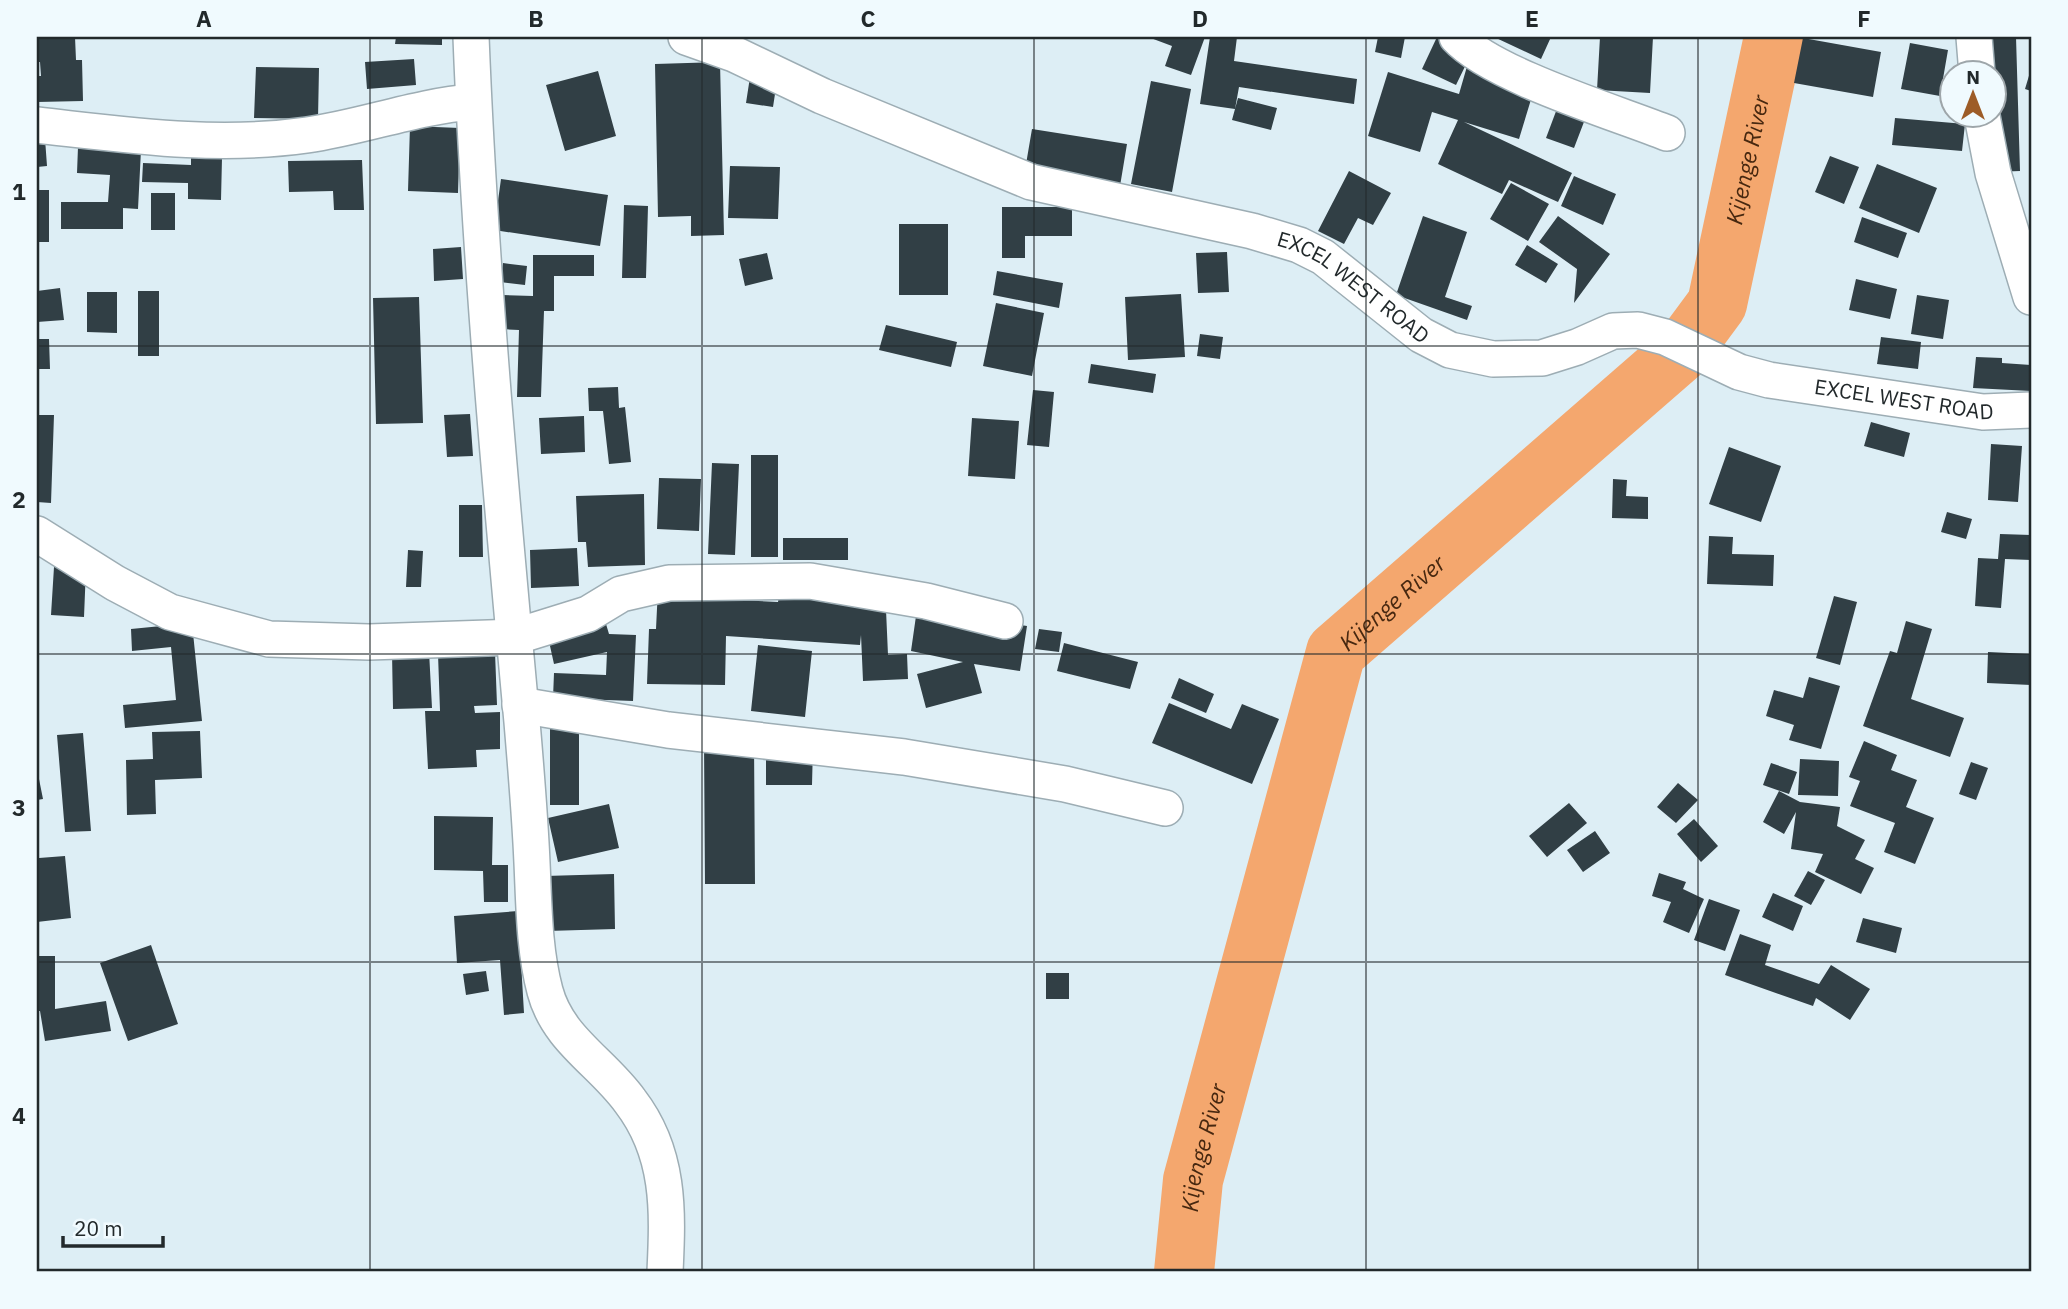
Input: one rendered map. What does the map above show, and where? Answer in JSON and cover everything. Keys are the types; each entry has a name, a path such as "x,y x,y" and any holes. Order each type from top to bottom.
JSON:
{"street":[{"path":"471,37 473,102 535,930 545,990 556,1020 630,1100 649,1130 662,1165 668,1206 666,1272"},
{"name":"EXCEL WEST ROAD","path":"686,37 734,54 822,96 1031,182 1102,201 1252,231 1299,245 1323,257 1421,335 1450,350 1493,359 1542,358 1577,347 1613,331 1638,330 1665,337 1739,372 1779,382 1983,412 2031,410"},
{"path":"1457,37 1468,49 1504,68 1667,132"},
{"path":"1974,37 1976,60"},
{"path":"37,125 159,140 230,142 332,130 433,106 473,102"},
{"path":"1985,130 1993,173 2031,297"},
{"path":"37,534 115,583 170,612 270,639 369,642 514,637 587,614 621,594 669,583 810,581 926,601 1005,621"},
{"path":"520,705 668,730 904,757 1065,784 1165,808"}],"building":[{"path":"37,37 75,37 76,60 82,60 83,101 37,102 37,76 41,76 40,62 37,62"},
{"path":"396,37 442,37 442,45 395,44"},
{"path":"1148,37 1205,37 1191,75 1165,66 1172,46"},
{"path":"1210,37 1237,37 1234,61 1357,79 1354,104 1239,87 1235,109 1200,104"},
{"path":"1378,37 1405,37 1401,58 1375,52"},
{"path":"1437,37 1445,37 1473,50 1456,85 1422,69"},
{"path":"1494,37 1551,37 1541,59"},
{"path":"1600,37 1653,37 1650,93 1597,90"},
{"path":"1991,37 2016,37 2020,171 1995,172 1995,130 2008,130 2008,60 1992,60"},
{"path":"1803,38 1881,52 1873,97 1794,83"},
{"path":"1910,43 1948,50 1946,60 1938,60 1938,96 1901,89"},
{"path":"414,59 416,85 367,89 365,62"},
{"path":"720,62 724,235 691,236 691,216 658,217 655,64"},
{"path":"1468,63 1536,83 1519,139 1464,122 1572,173 1558,202 1509,180 1502,194 1438,164 1458,120 1432,112 1420,152 1368,136 1388,72 1459,94"},
{"path":"256,67 319,68 318,119 254,118"},
{"path":"2031,69 2031,91 2025,89"},
{"path":"598,71 616,136 565,151 546,85"},
{"path":"750,77 777,81 773,107 746,103"},
{"path":"1151,81 1191,89 1172,192 1131,184"},
{"path":"1564,90 1592,101 1574,148 1546,138"},
{"path":"1238,98 1277,108 1271,130 1232,120"},
{"path":"1895,118 1938,122 1938,130 1964,130 1962,151 1892,145"},
{"path":"37,125 44,125 47,166 37,167"},
{"path":"410,126 460,128 458,193 408,191"},
{"path":"1032,129 1127,144 1120,186 1025,170"},
{"path":"78,147 141,150 138,209 123,208 123,229 61,229 61,202 108,202 110,175 77,173"},
{"path":"1830,156 1859,167 1844,204 1815,192"},
{"path":"191,157 222,158 221,200 188,199 188,183 142,182 143,163 191,165"},
{"path":"362,160 364,210 334,210 333,191 289,192 288,161"},
{"path":"1877,164 1937,188 1919,233 1859,208"},
{"path":"730,166 780,167 778,219 728,218"},
{"path":"1349,171 1391,193 1373,225 1358,218 1344,244 1318,231"},
{"path":"1574,176 1616,194 1603,225 1561,206"},
{"path":"501,179 608,195 600,246 494,230"},
{"path":"1511,183 1549,204 1528,241 1490,219"},
{"path":"37,190 49,190 49,242 37,242"},
{"path":"151,193 175,193 175,230 151,230"},
{"path":"624,205 648,206 646,278 622,278"},
{"path":"1002,207 1072,207 1072,236 1025,236 1025,258 1002,258"},
{"path":"1423,216 1467,232 1445,297 1472,306 1467,320 1396,295"},
{"path":"1558,216 1610,254 1574,303 1577,269 1539,242"},
{"path":"1862,217 1907,233 1898,258 1854,242"},
{"path":"899,224 948,224 948,295 899,295"},
{"path":"1527,245 1558,264 1546,283 1515,265"},
{"path":"461,247 463,279 434,281 433,249"},
{"path":"1227,252 1229,292 1198,293 1196,253"},
{"path":"767,253 773,279 745,286 739,259"},
{"path":"533,255 594,255 594,276 554,276 554,311 544,311 541,397 517,397 519,330 501,329 503,295 533,296"},
{"path":"503,263 527,266 525,285 500,282"},
{"path":"997,271 1063,283 1059,308 993,295"},
{"path":"1856,279 1897,289 1890,319 1849,310"},
{"path":"60,288 64,320 37,322 37,291"},
{"path":"138,291 159,291 159,356 138,356"},
{"path":"87,292 117,292 117,333 87,332"},
{"path":"1181,294 1185,357 1128,360 1125,297"},
{"path":"1917,295 1949,300 1943,339 1911,334"},
{"path":"419,297 423,423 376,424 373,298"},
{"path":"996,303 1044,313 1032,376 983,366"},
{"path":"886,325 957,342 951,367 879,350"},
{"path":"1200,334 1223,337 1220,359 1197,356"},
{"path":"1881,337 1921,342 1918,369 1877,364"},
{"path":"37,339 49,339 50,369 37,369"},
{"path":"1976,357 2002,358 2002,363 2031,365 2031,391 1973,388"},
{"path":"1091,364 1156,374 1153,393 1088,383"},
{"path":"618,387 619,408 625,407 631,462 609,464 603,411 589,411 588,388"},
{"path":"1033,390 1054,392 1049,447 1027,445"},
{"path":"470,414 473,456 447,457 444,415"},
{"path":"37,415 54,415 51,503 37,502"},
{"path":"584,416 585,452 541,454 539,418"},
{"path":"972,418 1019,421 1015,479 968,476"},
{"path":"1871,422 1910,433 1904,457 1864,446"},
{"path":"1991,444 2022,446 2018,502 1988,500"},
{"path":"1729,447 1781,466 1761,522 1709,504"},
{"path":"751,455 778,455 778,557 751,557"},
{"path":"712,463 739,464 735,555 708,554"},
{"path":"659,478 701,479 699,531 657,529"},
{"path":"1613,479 1627,480 1626,496 1648,497 1648,519 1612,518"},
{"path":"644,494 645,565 588,567 586,542 578,542 576,496"},
{"path":"459,505 482,505 483,557 459,557"},
{"path":"1947,512 1972,519 1966,539 1941,532"},
{"path":"2000,534 2031,535 2031,560 2005,559 2001,608 1975,606 1978,558 1998,559"},
{"path":"1709,536 1733,537 1732,554 1774,555 1773,586 1707,584"},
{"path":"783,538 848,538 848,560 783,560"},
{"path":"577,548 579,586 531,588 530,550"},
{"path":"408,550 423,551 421,587 406,587"},
{"path":"54,567 86,568 84,617 51,615"},
{"path":"885,587 888,655 907,654 908,679 863,681 861,635 860,645 726,636 725,685 647,684 649,629 656,629 658,588 735,593 734,600 778,602 780,590"},
{"path":"1834,596 1857,602 1840,665 1816,658"},
{"path":"917,609 1027,626 1020,671 974,664 982,693 926,708 917,674 963,662 911,651"},
{"path":"1906,621 1932,629 1911,699 1964,718 1950,757 1863,726 1890,651 1897,653"},
{"path":"192,623 202,721 125,728 123,705 176,700 171,647 132,651 131,629"},
{"path":"606,624 609,634 636,635 633,701 553,698 554,673 606,675 607,652 554,664 548,637"},
{"path":"1039,629 1062,632 1059,652 1035,649"},
{"path":"1064,643 1138,662 1130,689 1057,671"},
{"path":"758,645 812,651 805,717 751,711"},
{"path":"429,651 432,708 393,709 392,652"},
{"path":"495,652 497,705 474,706 475,713 500,712 500,749 476,750 477,767 428,769 425,711 440,711 438,654"},
{"path":"1988,652 2031,654 2031,685 1987,683"},
{"path":"1809,677 1840,686 1821,749 1789,740 1794,725 1766,716 1774,690 1803,698"},
{"path":"1179,678 1214,694 1206,713 1171,698"},
{"path":"1169,703 1231,729 1242,704 1279,719 1252,784 1152,743"},
{"path":"550,720 579,720 579,805 550,805"},
{"path":"200,731 202,778 155,780 156,814 127,815 126,760 153,759 152,732"},
{"path":"83,733 91,831 65,832 57,735"},
{"path":"704,741 754,741 755,884 705,884"},
{"path":"1864,741 1897,755 1891,770 1917,780 1906,807 1934,818 1915,864 1884,852 1895,823 1850,806 1860,781 1849,777"},
{"path":"766,745 813,746 812,785 766,785"},
{"path":"1800,759 1839,761 1838,796 1798,795"},
{"path":"1971,762 1988,768 1976,800 1959,794"},
{"path":"1771,763 1797,772 1789,794 1763,785"},
{"path":"37,769 43,799 37,800"},
{"path":"1678,783 1698,800 1676,823 1657,807"},
{"path":"1779,791 1800,802 1840,807 1837,826 1865,840 1855,859 1874,868 1861,894 1815,872 1823,854 1791,849 1796,812 1784,834 1763,822"},
{"path":"1569,803 1587,823 1547,857 1529,836"},
{"path":"609,804 619,848 558,862 548,818"},
{"path":"434,816 493,817 492,865 508,865 508,902 484,902 483,871 434,870"},
{"path":"1694,819 1718,846 1701,862 1677,834"},
{"path":"1595,831 1610,853 1583,872 1567,850"},
{"path":"37,852 39,858 65,856 71,918 37,922"},
{"path":"1808,871 1825,880 1811,905 1794,896"},
{"path":"1659,873 1686,882 1683,889 1704,899 1689,933 1663,922 1671,902 1652,896"},
{"path":"614,874 615,929 547,931 545,876"},
{"path":"1773,893 1803,906 1793,931 1762,917"},
{"path":"1709,899 1740,910 1725,951 1694,940"},
{"path":"518,911 524,1013 504,1015 500,960 457,963 454,916"},
{"path":"1863,918 1902,928 1896,953 1856,942"},
{"path":"1740,934 1771,945 1765,965 1819,984 1831,965 1870,989 1850,1020 1816,998 1813,1006 1725,975"},
{"path":"151,945 178,1024 128,1041 100,963"},
{"path":"37,956 55,956 55,1009 106,1001 111,1031 45,1041 40,1011 37,1011"},
{"path":"486,971 489,991 466,995 463,974"},
{"path":"1046,973 1069,973 1069,999 1046,999"}],"waterway":[{"name":"Kijenge River","path":"1184,1272 1193,1180 1336,652 1683,350 1717,304 1774,37"}]}
